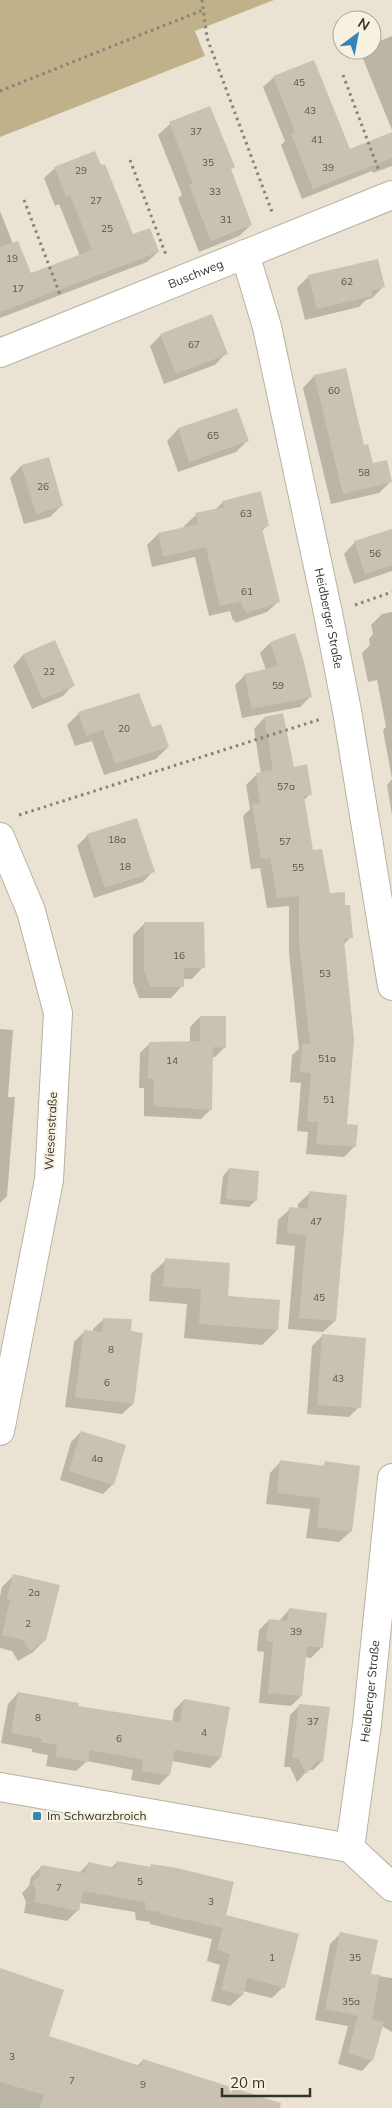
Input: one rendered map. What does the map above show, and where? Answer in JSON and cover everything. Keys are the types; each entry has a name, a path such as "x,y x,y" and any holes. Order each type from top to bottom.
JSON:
{"street":[{"name":"Buschweg","path":"0,353 390,196"},
{"name":"Heidberger Straße","path":"245,254 267,327 348,711 392,986"},
{"name":"Wiesenstraße","path":"0,837 31,911 58,1013 49,1180 0,1431"},
{"name":"Heidberger Straße","path":"350,1848 367,1724 392,1478"},
{"path":"0,1789 350,1848 392,1887"}],"path":[{"path":"202,0 207,38 282,239"},
{"path":"0,91 204,10"},
{"path":"343,76 390,196"},
{"path":"130,160 177,282"},
{"path":"24,200 72,324"},
{"path":"328,613 392,592"},
{"path":"19,816 348,711"}],"shaded area":[{"path":"0,0 274,0 195,31 205,56 0,137"}],"building":[{"path":"314,60 350,149 392,132 392,158 313,189 291,134 295,132 273,76"},
{"path":"210,106 235,167 231,169 252,225 211,241 189,185 193,184 169,122"},
{"path":"95,151 101,165 105,164 133,234 150,228 159,252 0,312 0,247 18,241 31,273 92,250 70,195 66,196 54,167"},
{"path":"378,259 385,287 371,291 372,296 317,309 308,275"},
{"path":"212,314 228,354 176,374 160,334"},
{"path":"346,368 364,445 368,444 373,463 387,460 392,482 343,494 314,375"},
{"path":"237,408 249,441 189,462 178,428"},
{"path":"49,457 63,506 36,514 21,465"},
{"path":"261,491 269,526 262,528 280,602 246,613 241,601 220,606 206,547 163,557 158,533 198,524 195,513 224,507 222,501"},
{"path":"392,529 392,565 365,574 354,541"},
{"path":"295,633 312,697 252,709 244,674 278,666 270,642"},
{"path":"55,640 75,686 42,699 23,654"},
{"path":"139,693 152,727 161,724 169,747 115,764 103,730 86,736 78,712"},
{"path":"283,713 294,767 307,764 312,795 304,796 313,850 322,849 330,893 345,892 345,905 350,905 353,938 344,939 354,1040 347,1124 358,1125 356,1147 316,1144 318,1122 307,1121 311,1073 300,1072 302,1044 310,1044 299,942 299,896 277,898 270,858 261,859 252,804 260,803 256,773 273,770 264,717"},
{"path":"137,818 155,872 105,888 87,834"},
{"path":"144,922 204,922 205,968 184,968 184,987 150,987 144,970"},
{"path":"200,1016 226,1016 226,1048 213,1047 212,1110 153,1106 154,1079 148,1079 149,1042 200,1041"},
{"path":"229,1168 259,1171 257,1201 226,1199"},
{"path":"309,1191 347,1195 336,1321 299,1318 306,1235 287,1233 289,1207 308,1209"},
{"path":"165,1258 230,1263 228,1296 280,1300 278,1330 199,1324 201,1289 163,1287"},
{"path":"103,1318 132,1319 131,1331 143,1333 134,1404 75,1397 84,1330 102,1332"},
{"path":"322,1334 366,1338 361,1408 317,1405"},
{"path":"81,1431 126,1445 114,1485 69,1471"},
{"path":"280,1460 324,1466 325,1461 360,1466 352,1532 317,1527 320,1498 277,1493"},
{"path":"13,1574 60,1585 46,1640 30,1651 23,1640 2,1635 10,1600 7,1599"},
{"path":"289,1608 327,1613 323,1648 307,1646 302,1696 268,1693 273,1642 266,1641 269,1619 287,1621"},
{"path":"18,1692 79,1703 78,1706 180,1722 184,1699 230,1707 221,1758 175,1750 170,1775 141,1771 143,1760 90,1750 88,1762 55,1756 57,1745 41,1742 42,1739 11,1733"},
{"path":"299,1704 330,1707 323,1762 317,1761 306,1774 299,1759 292,1758"},
{"path":"117,1861 151,1867 151,1864 177,1868 234,1882 223,1928 146,1910 145,1902 83,1891 79,1911 34,1902 36,1890 32,1882 39,1877 41,1865 86,1873 88,1862 116,1868"},
{"path":"226,1915 299,1934 285,1988 247,1978 243,1995 221,1990 230,1954 217,1950"},
{"path":"340,1932 378,1940 371,1974 380,1975 372,2019 384,2022 373,2061 348,2053 358,2016 325,2009"},
{"path":"0,1968 64,1990 49,2036 140,2066 143,2059 281,2103 280,2108 40,2108 44,2095 0,2082"}],"place":[{"name":"Im Schwarzbroich","path":"37,1816"}]}
